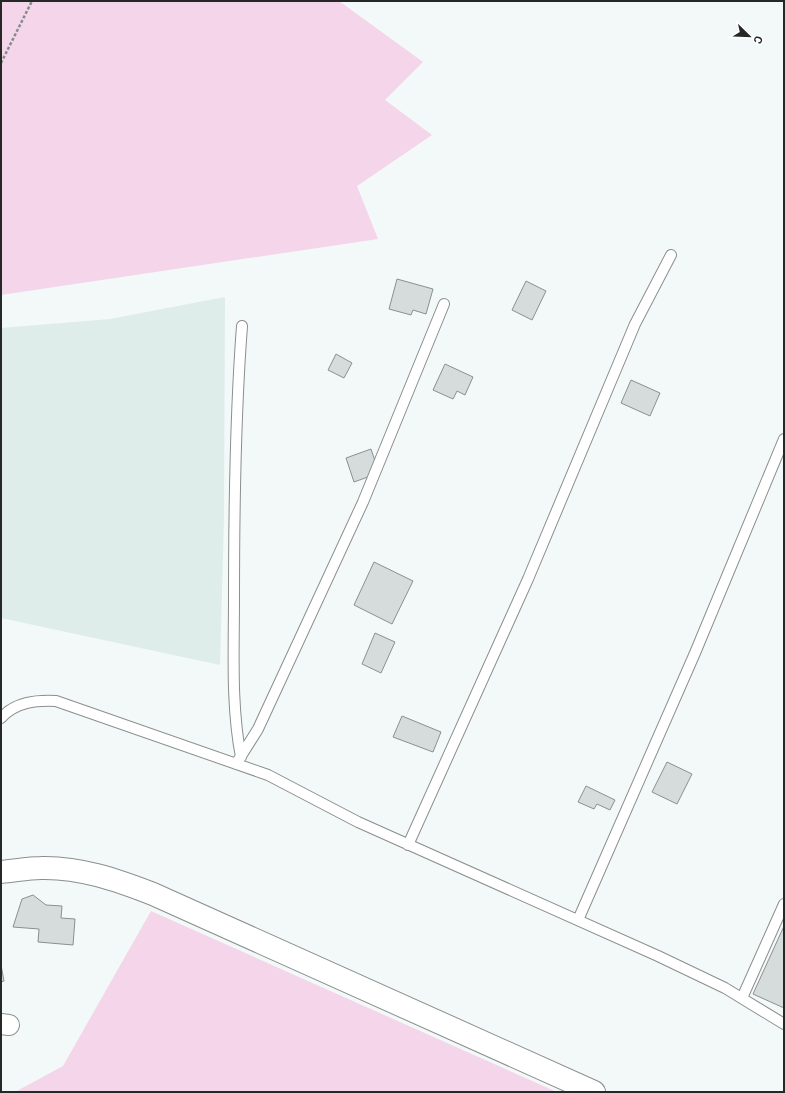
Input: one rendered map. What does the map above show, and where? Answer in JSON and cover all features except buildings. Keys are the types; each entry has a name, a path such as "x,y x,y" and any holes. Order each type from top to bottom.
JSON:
{"main road":[{"path":"1,872 42,868 78,871 111,878 153,894 594,1092"}],"lane":[{"path":"408,845 528,579 620,356 671,255"},
{"path":"239,760 261,722 363,502 444,304"},
{"path":"239,760 234,677 234,537 239,370 242,326"},
{"path":"578,920 698,646 784,439"},
{"path":"1,718 17,706 30,702 56,702 239,760 339,813 658,956 742,998 784,1024"},
{"path":"742,998 784,904"}],"path":[{"path":"1,63 32,1"}],"shaded area":[{"path":"1,1 339,1 423,62 385,100 432,135 357,186 378,239 1,295"},
{"path":"225,297 224,518 220,665 1,618 1,328 110,319"},
{"path":"151,911 557,1092 15,1092 63,1066"}]}
